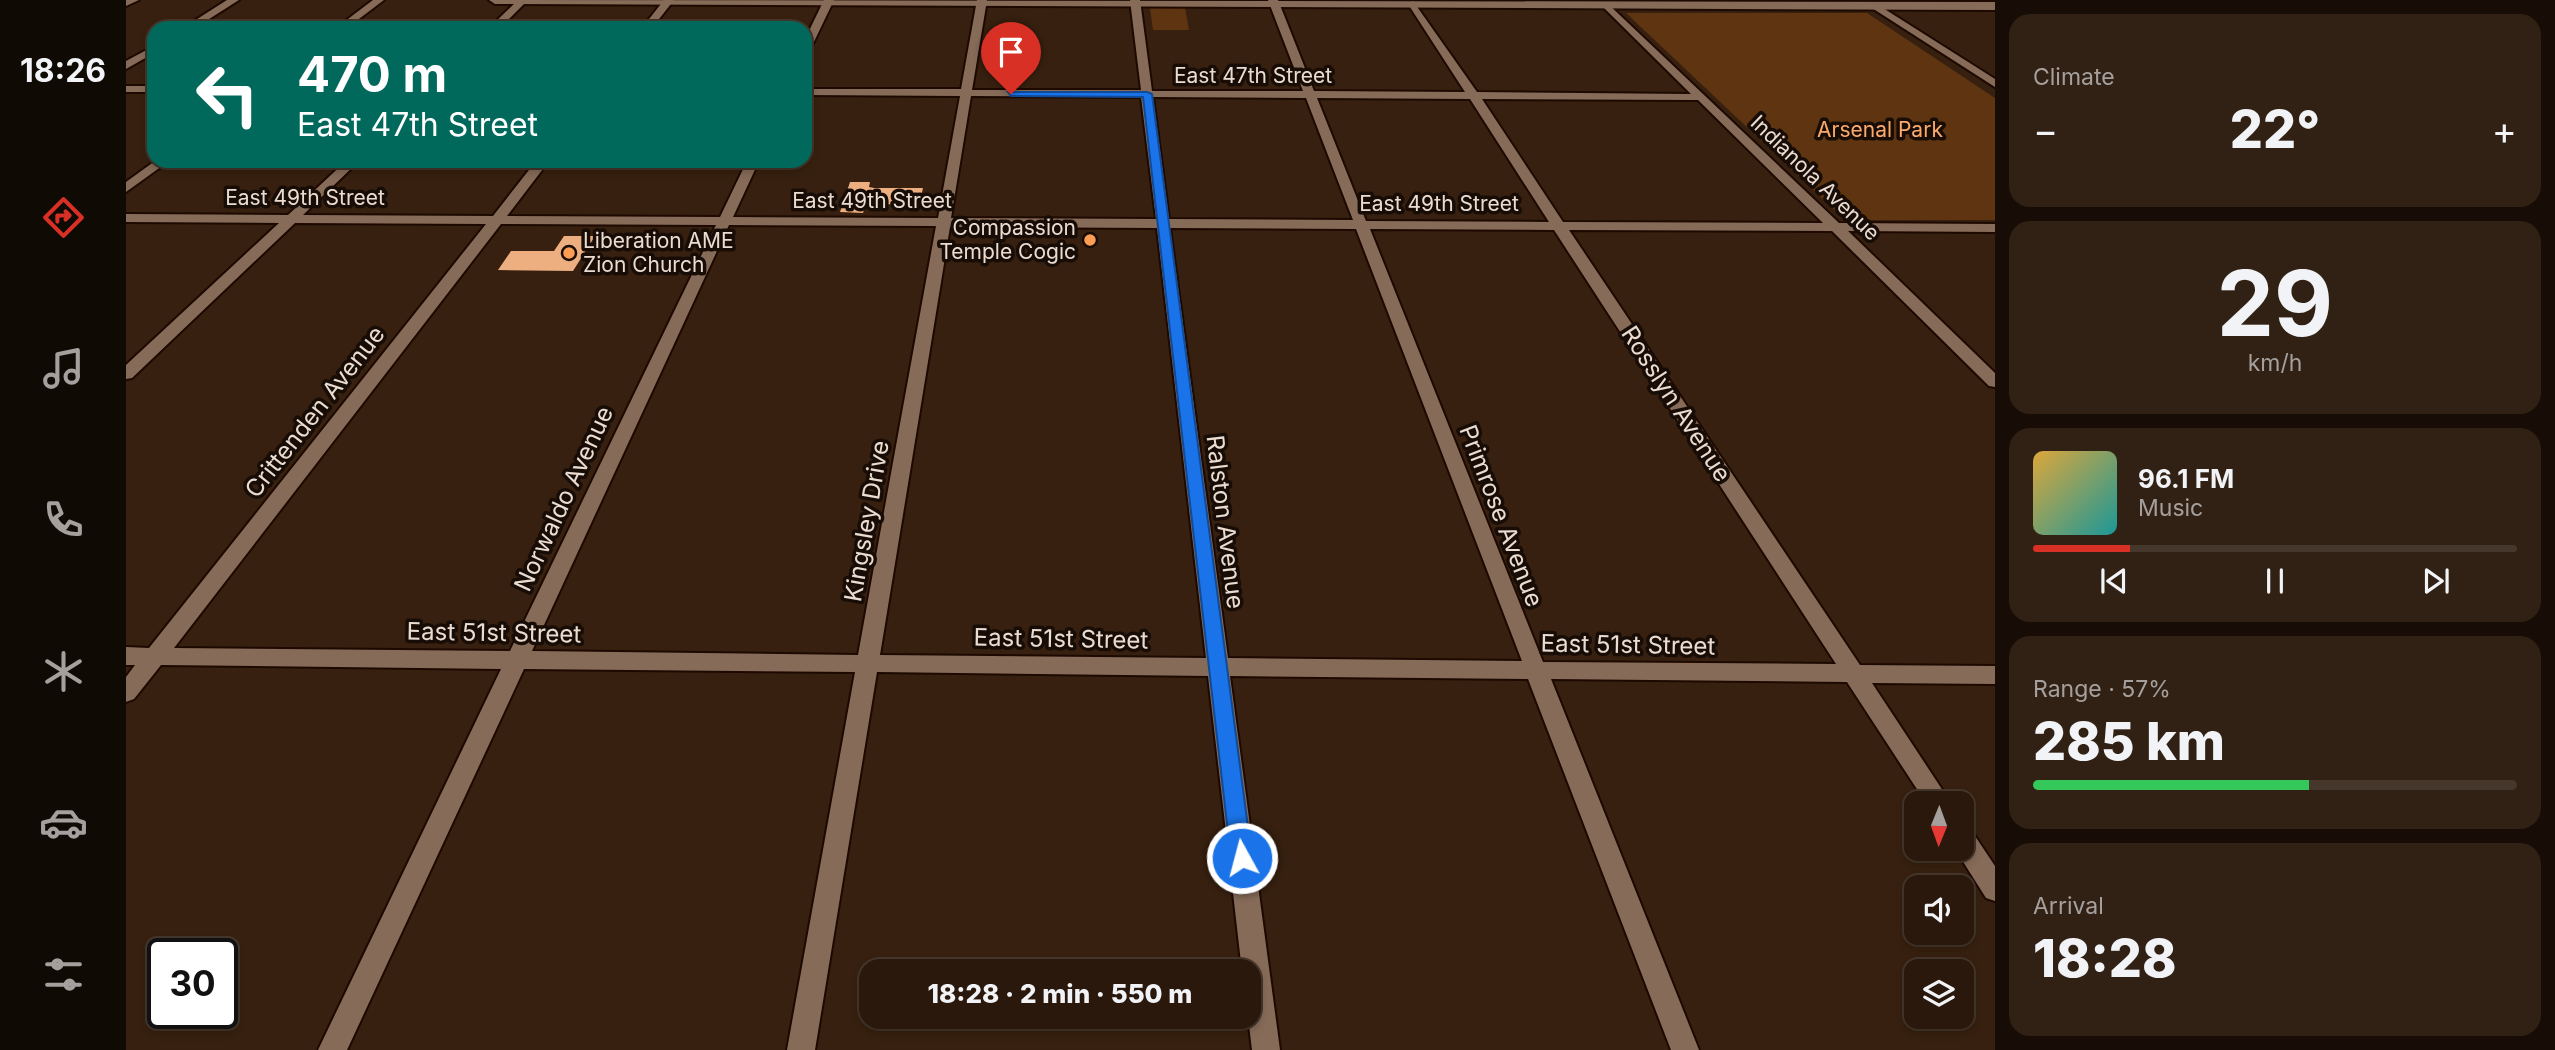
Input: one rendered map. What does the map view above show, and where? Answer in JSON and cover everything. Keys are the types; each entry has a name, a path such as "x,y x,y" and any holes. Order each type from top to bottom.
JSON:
{"main road":[{"path":"495,0 1413,4 1524,2 1606,5 1776,3 1995,6"}],"street":[{"path":"126,3 134,0"},
{"path":"200,21 234,0"},
{"path":"350,21 379,0"},
{"path":"501,21 523,0"},
{"path":"652,21 668,0"},
{"path":"812,35 828,1"},
{"name":"Kingsley Drive","path":"802,1050 982,1"},
{"name":"Ralston Avenue","path":"1136,1 1266,1050"},
{"name":"Primrose Avenue","path":"1274,2 1685,1050"},
{"name":"Rosslyn Avenue","path":"1413,4 1931,791"},
{"name":"Indianola Avenue","path":"1606,5 1995,382"},
{"path":"1875,6 1995,84"},
{"path":"126,66 147,53"},
{"path":"126,89 147,89"},
{"name":"East 47th Street","path":"812,92 1701,97"},
{"path":"126,188 153,168"},
{"path":"126,374 345,168"},
{"name":"Crittenden Avenue","path":"126,693 537,168"},
{"name":"Norwaldo Avenue","path":"332,1050 750,168"},
{"name":"East 49th Street","path":"126,218 1995,228"},
{"name":"East 51st Street","path":"126,656 1995,675"},
{"path":"1974,857 1995,889"}],"green space":[{"path":"1150,8 1185,8 1189,30 1153,30"},
{"name":"Arsenal Park","path":"1626,13 1867,13 1995,98 1995,220 1845,220"}],"building":[{"path":"850,182 870,182 869,187 874,188 923,188 919,206 866,203 863,213 840,212"},
{"name":"Liberation AME Zion Church","path":"564,236 595,236 573,271 498,270 511,251 554,251"}],"place":[{"name":"Compassion Temple Cogic","path":"1090,240"},
{"name":"Liberation AME Zion Church","path":"569,253"}],"route":[{"path":"1011,94 1147,94 1242,858"}]}
